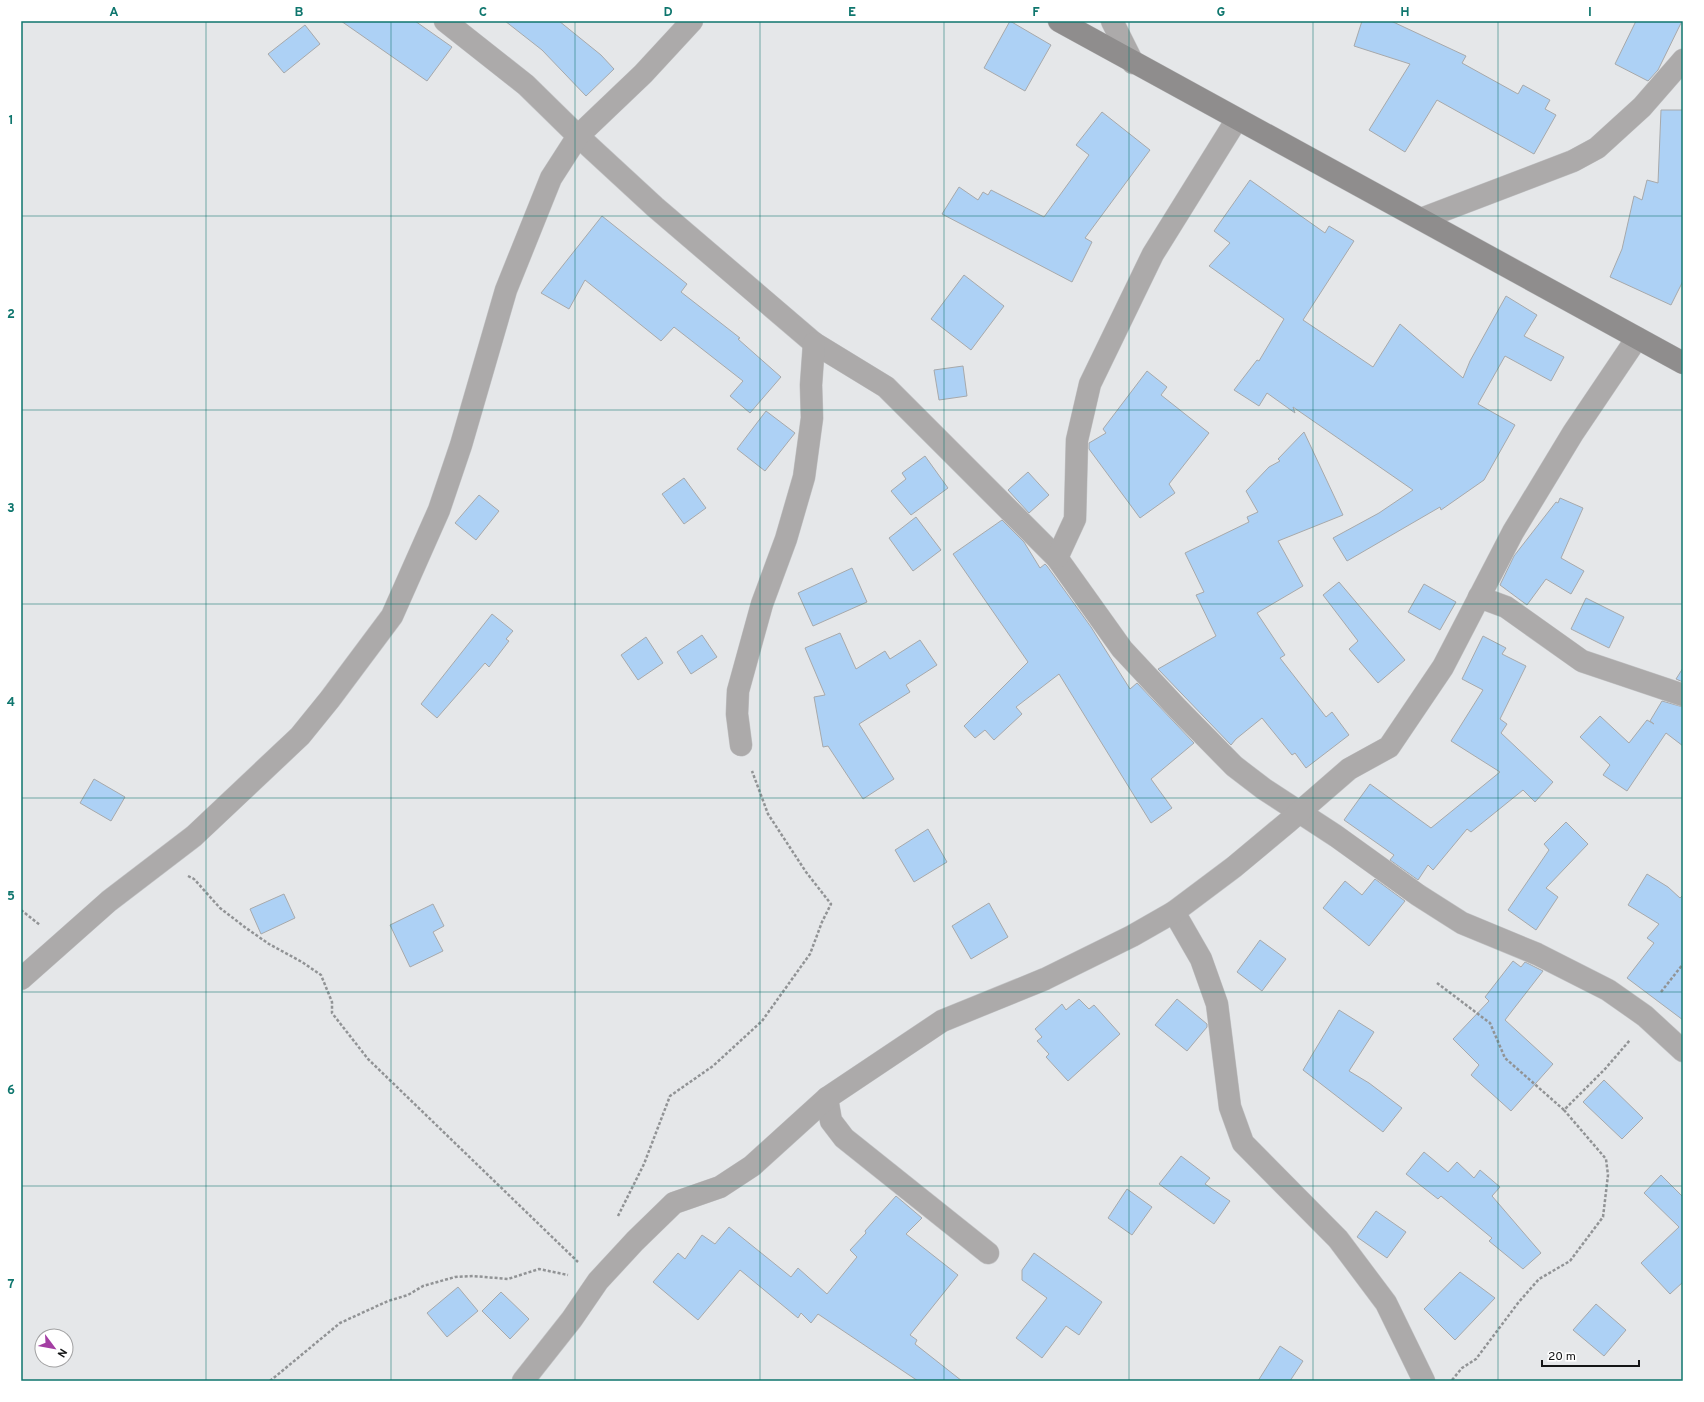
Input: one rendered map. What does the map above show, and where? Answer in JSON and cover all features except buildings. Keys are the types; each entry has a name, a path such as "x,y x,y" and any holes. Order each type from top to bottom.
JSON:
{"street":[{"path":"446,21 526,85 578,136 655,207 814,343 886,387 1057,558 1122,649 1234,766 1264,789 1336,836 1462,923 1537,954 1608,990 1644,1016 1683,1051"},
{"path":"21,979 109,901 194,836 300,736 330,699 392,616 439,510 461,445 506,290 551,178 578,136 643,74 692,21"},
{"path":"1059,21 1133,63 1683,363"},
{"path":"1112,21 1133,63"},
{"path":"1421,219 1573,162 1597,148 1642,107 1683,60"},
{"path":"1057,558 1075,519 1077,440 1090,384 1153,254 1237,119"},
{"path":"523,1381 598,1282 635,1240 674,1203 720,1187 752,1166 827,1098 942,1021 1045,979 1132,936 1174,912 1234,867 1349,769 1389,747 1443,667 1513,532 1573,434 1637,338"},
{"path":"741,745 737,714 738,691 762,604 786,539 804,477 812,418 811,384 814,343"},
{"path":"1479,597 1506,607 1582,661 1683,695"},
{"path":"1174,912 1201,959 1217,1004 1230,1107 1243,1143 1338,1239 1386,1303 1424,1381"},
{"path":"827,1098 831,1121 844,1138 988,1253"}],"path":[{"path":"617,1218 644,1164 670,1096 713,1066 762,1021 810,954 822,922 832,904 806,872 768,814 741,745"},
{"path":"149,870 176,869 194,879 220,908 246,928 269,944 302,962 321,975 332,1002 332,1013 368,1059 598,1282"},
{"path":"1564,1110 1605,1069 1630,1040 1664,987 1683,964"},
{"path":"1437,983 1490,1023 1505,1058 1564,1110 1606,1159 1608,1175 1603,1217 1570,1261 1539,1279 1518,1303 1476,1358 1462,1368 1452,1381"},
{"path":"270,1381 340,1323 408,1295 423,1286 456,1277 473,1276 508,1279 539,1269 598,1282"}]}
